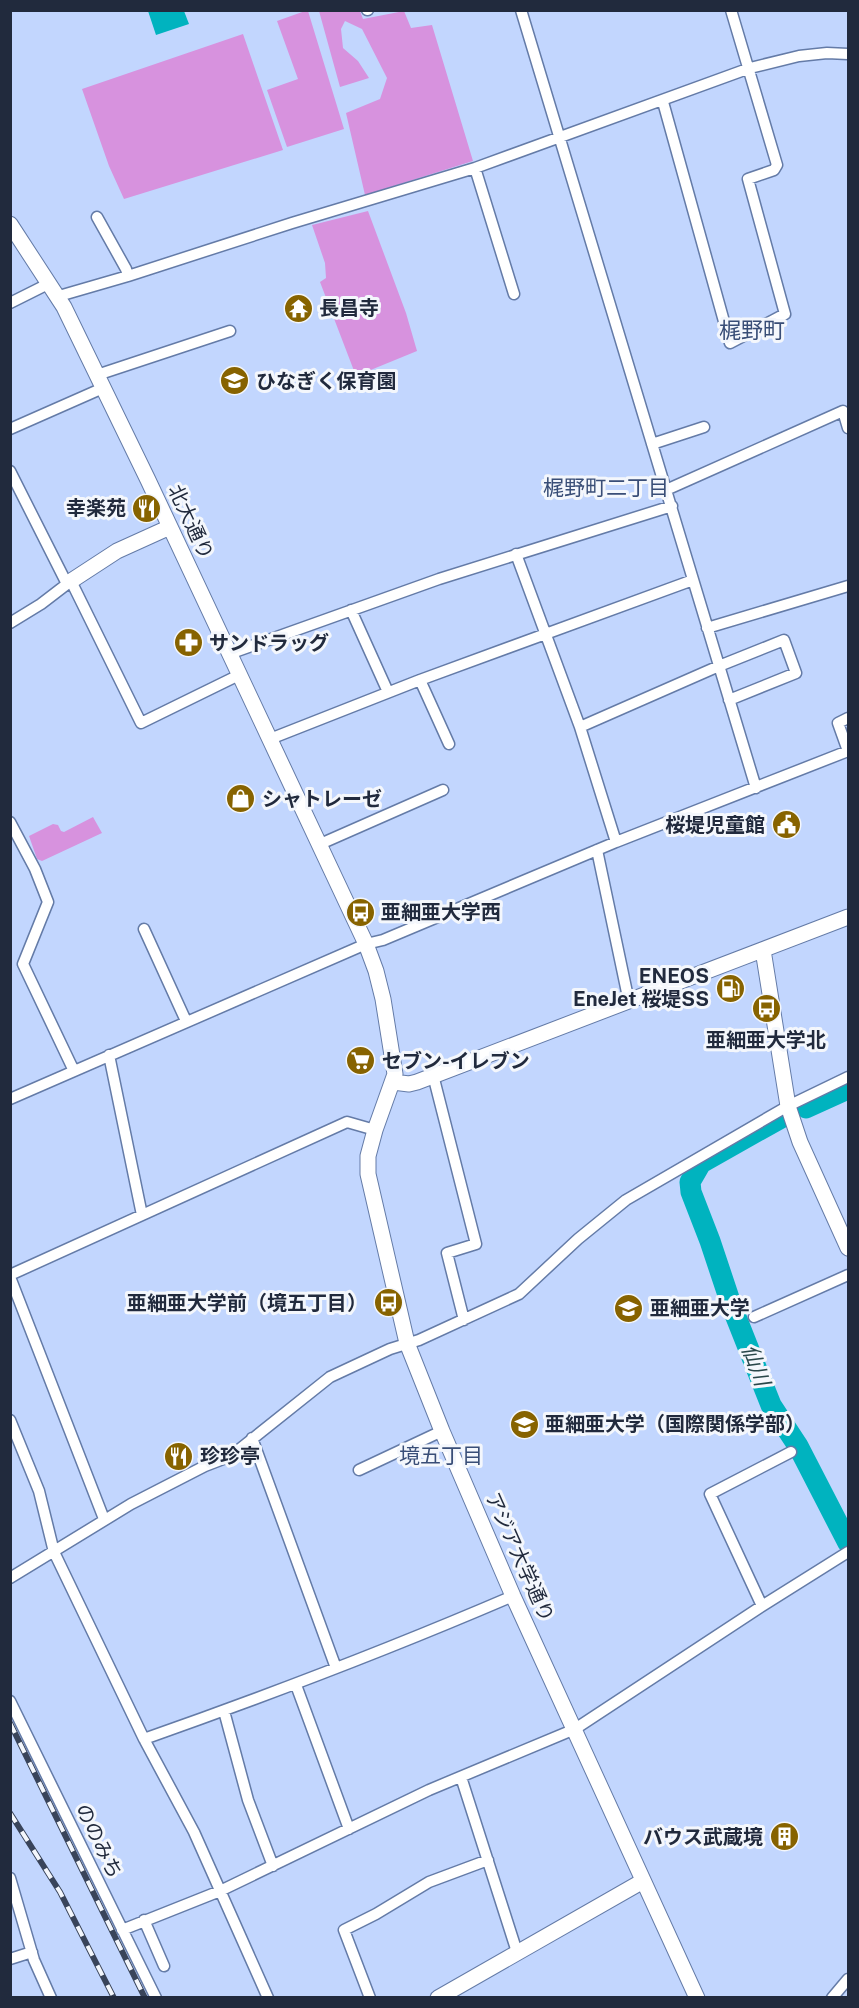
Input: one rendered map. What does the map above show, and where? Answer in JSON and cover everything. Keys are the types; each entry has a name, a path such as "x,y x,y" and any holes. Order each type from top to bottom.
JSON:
{"street":[{"path":"521,10 756,788"},
{"path":"663,102 730,343 785,314 748,179 774,170 777,165 731,10"},
{"path":"59,296 475,168 750,69 799,56 827,53 849,54"},
{"path":"475,168 514,294"},
{"path":"98,217 126,268 128,276"},
{"name":"北大通り","path":"10,224 59,296 170,527 318,845"},
{"path":"10,303 50,283"},
{"path":"10,429 100,382 230,331"},
{"path":"666,490 843,411 849,428"},
{"path":"652,444 704,427"},
{"path":"10,471 141,723 239,675"},
{"path":"229,654 516,554 672,506"},
{"path":"10,623 110,555 170,527"},
{"path":"516,554 579,727 616,842"},
{"path":"270,739 420,680 693,580"},
{"path":"707,628 849,586"},
{"path":"351,610 388,693"},
{"path":"579,727 784,640 796,673 729,700"},
{"path":"420,680 449,744"},
{"path":"10,1099 366,944 383,940 616,842 849,751 838,723 849,718"},
{"path":"318,845 443,790"},
{"path":"10,822 35,869 48,903 23,964 74,1071"},
{"name":"アジア大学通り","path":"318,845 366,944 383,999 395,1074 375,1130 368,1156 368,1174 407,1343 513,1596 697,1998"},
{"path":"597,850 629,1002"},
{"path":"393,1082 409,1084 849,917"},
{"path":"144,929 186,1021"},
{"path":"763,950 788,1106 816,1180 849,1248"},
{"path":"109,1055 142,1215"},
{"path":"433,1075 476,1244 447,1253 464,1320"},
{"path":"10,1578 104,1519 205,1466 231,1456 330,1377 407,1343 419,1340 519,1294 578,1239 626,1200 788,1106 849,1077"},
{"path":"104,1519 10,1276 347,1122 375,1130"},
{"path":"754,1317 849,1275"},
{"path":"10,1420 39,1491 54,1552 144,1739 194,1832 268,1998"},
{"path":"359,1470 442,1431"},
{"path":"252,1438 336,1668"},
{"path":"762,1606 710,1494 791,1452"},
{"path":"122,1930 220,1891 429,1790 575,1729 848,1552"},
{"path":"144,1739 389,1649 513,1596"},
{"path":"296,1685 349,1828"},
{"name":"ののみち","path":"10,1701 156,1998"},
{"path":"224,1711 248,1800 273,1866"},
{"path":"461,1777 517,1952"},
{"path":"370,1998 344,1930 376,1914 429,1882 488,1860"},
{"path":"10,1878 32,1952 51,1998"},
{"path":"438,1998 643,1881"},
{"path":"144,1920 164,1966"},
{"path":"10,1959 32,1952"},
{"path":"832,1998 849,1979"}],"shaded area":[{"path":"148,11 184,11 189,24 156,35"},
{"path":"308,11 344,129 287,147 267,90 298,79 277,21"},
{"path":"319,11 360,11 363,19 404,11 411,28 432,25 473,161 365,195 346,113 380,99 387,78 362,29 345,21 341,29 343,48 358,61 369,78 340,87"},
{"path":"243,34 283,150 124,199 109,166 82,89"},
{"path":"368,211 406,313 417,351 356,376 320,282 326,278 325,263 312,225"},
{"path":"93,817 102,833 42,861 37,859 29,836 53,824 58,825 64,832"}],"waterway":[{"name":"仙川","path":"806,1108 848,1089"},
{"name":"仙川","path":"781,1118 701,1163 690,1182 691,1192 732,1307 771,1405 798,1446 848,1543"}],"railway":[{"path":"10,1723 145,1998"},
{"path":"10,1813 60,1892 114,1998"}],"place":[{"name":"長昌寺","path":"298,308"},
{"name":"ひなぎく保育園","path":"235,381"},
{"name":"幸楽苑","path":"147,508"},
{"name":"サンドラッグ","path":"188,643"},
{"name":"シャトレーゼ","path":"241,799"},
{"name":"桜堤児童館","path":"786,825"},
{"name":"亜細亜大学西","path":"360,912"},
{"name":"ENEOS EneJet 桜堤SS","path":"730,988"},
{"name":"亜細亜大学北","path":"766,1009"},
{"name":"セブン-イレブン","path":"361,1061"},
{"name":"亜細亜大学前（境五丁目）","path":"388,1303"},
{"name":"亜細亜大学","path":"629,1308"},
{"name":"亜細亜大学（国際関係学部）","path":"524,1424"},
{"name":"珍珍亭","path":"179,1456"},
{"name":"バウス武蔵境","path":"784,1837"}],"district":[{"name":"梶野町","path":"752,330"},
{"name":"梶野町二丁目","path":"606,487"},
{"name":"境五丁目","path":"441,1455"}]}
